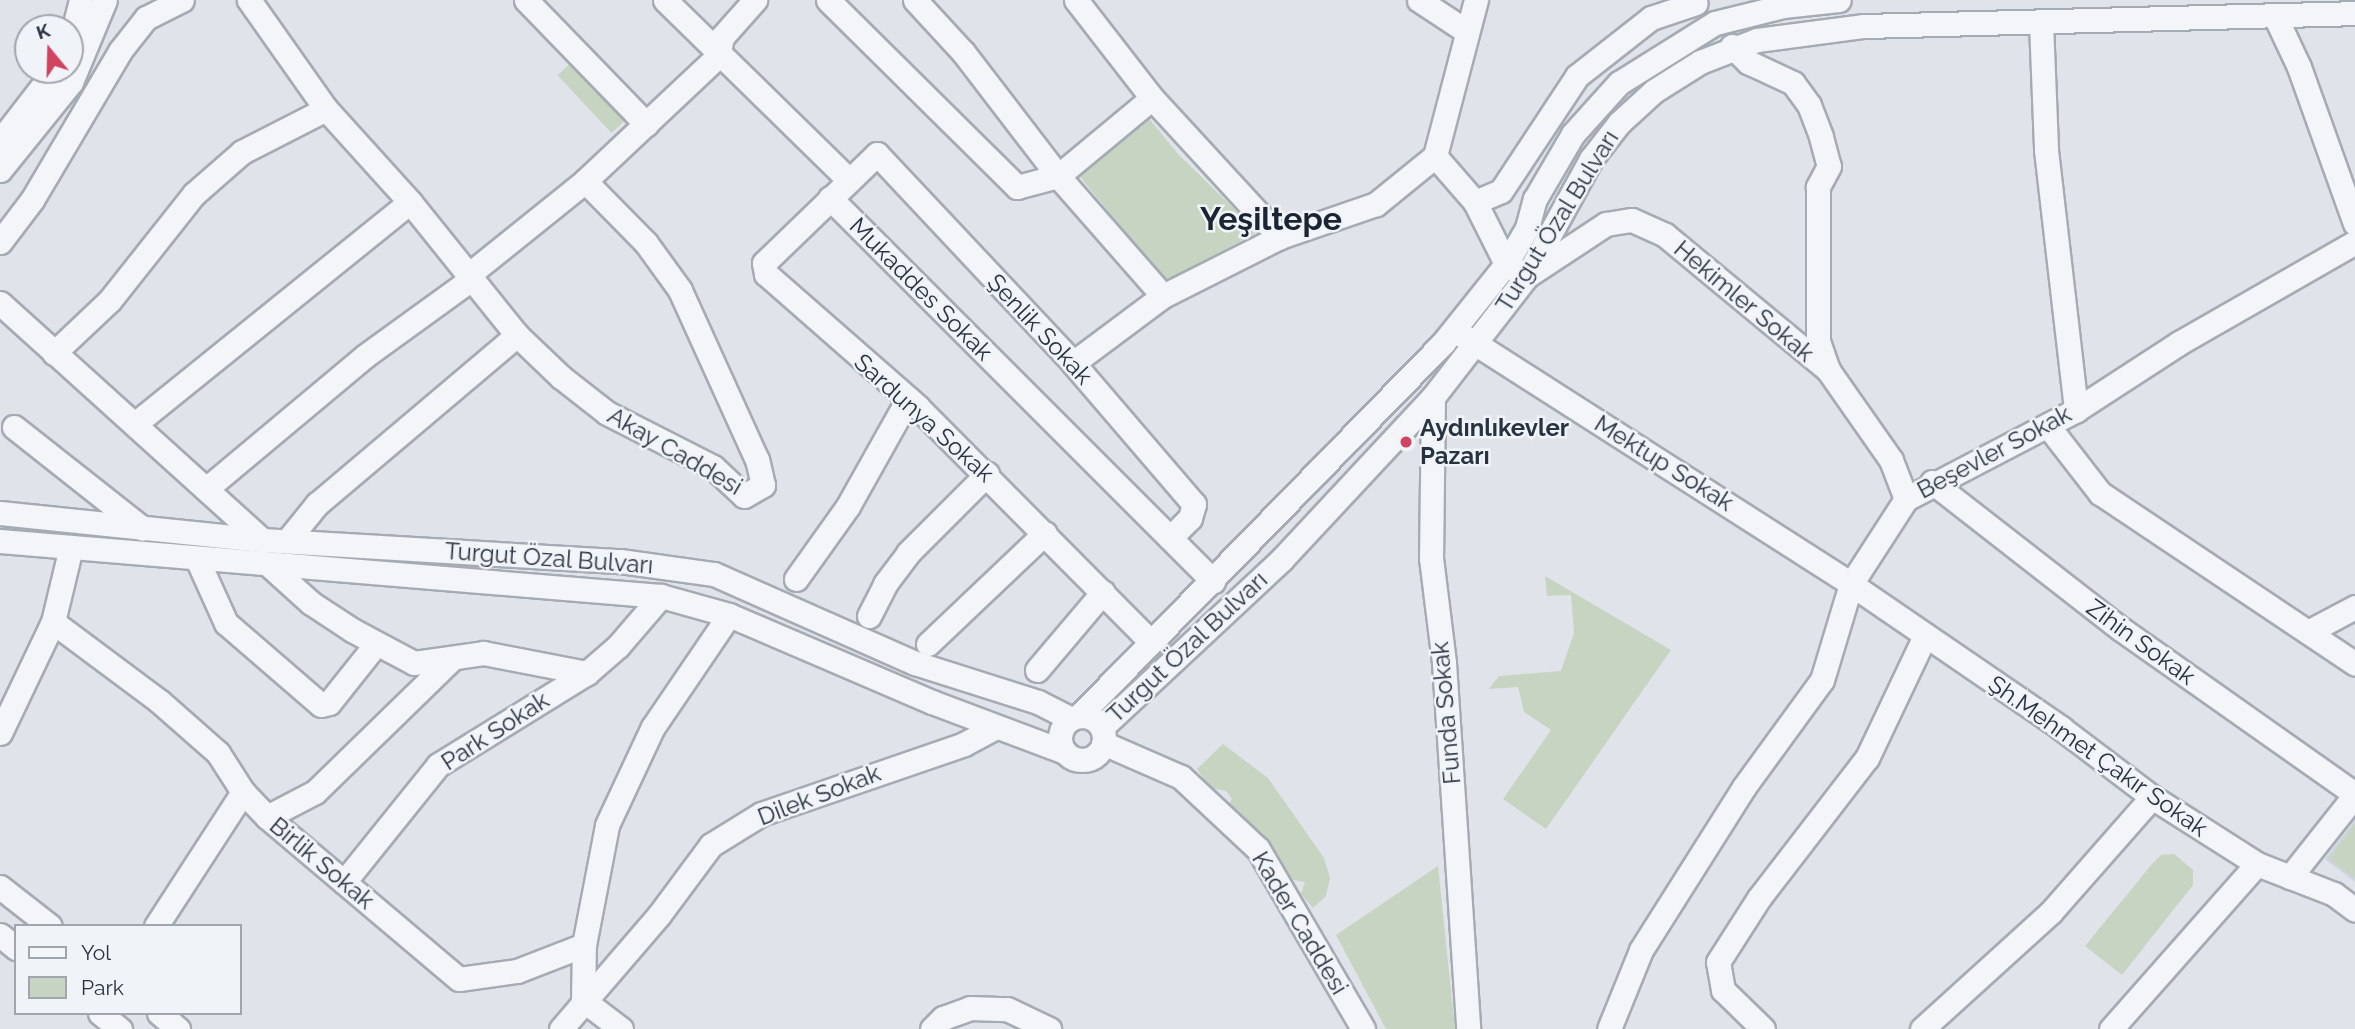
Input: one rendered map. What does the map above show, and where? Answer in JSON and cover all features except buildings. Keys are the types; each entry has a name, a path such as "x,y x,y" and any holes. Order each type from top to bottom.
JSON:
{"street":[{"path":"0,170 71,82 105,0"},
{"path":"0,242 32,200 120,51 146,18 182,0"},
{"name":"Akay Caddesi","path":"249,0 326,109 410,202 468,278 517,335 561,377 607,413 713,467 744,496 763,485 757,460 680,290 646,243 585,181"},
{"path":"526,0 646,124"},
{"name":"Mukaddes Sokak","path":"665,0 718,56 849,180 830,198 1213,581"},
{"path":"206,489 365,356 468,278 585,181 718,56 722,37 755,0"},
{"path":"828,0 1017,187 1058,176 1152,98"},
{"path":"915,0 963,52 1058,176 1163,296"},
{"path":"1076,0 1152,98 1280,237"},
{"path":"1419,0 1466,31"},
{"path":"1073,363 1163,296 1280,237 1376,204 1435,156 1476,0"},
{"name":"Turgut Özal Bulvarı","path":"1065,752 1061,738 1075,718 1213,581 1454,329 1506,264 1552,165 1591,110 1619,83 1659,54 1715,23 1783,6 1839,0"},
{"path":"1475,202 1502,191 1577,76 1651,18 1696,1 1715,23"},
{"name":"Turgut Özal Bulvarı","path":"0,541 198,561 660,596 729,615 996,727 1088,760 1102,735 1282,559 1433,397 1527,276 1591,159 1619,123 1654,91 1732,46 1864,26 2355,13"},
{"path":"2275,16 2299,67 2355,223"},
{"path":"2040,23 2046,150 2076,410"},
{"path":"1732,46 1748,62 1793,83 1809,105 1821,137 1829,166 1818,187 1818,341 1828,370"},
{"path":"0,141 44,84"},
{"path":"54,353 133,273 194,194 242,152 326,109"},
{"name":"Şenlik Sokak","path":"849,180 877,155 1073,363 1194,504 1190,518 1170,538"},
{"name":"Turgut Özal Bulvarı","path":"1435,156 1475,202 1506,264"},
{"name":"Sardunya Sokak","path":"830,198 764,263 766,274 908,399 987,474 1151,642"},
{"path":"136,423 410,202"},
{"name":"Hekimler Sokak","path":"1527,276 1606,224 1632,220 1665,235 1828,370 1891,460 1906,499"},
{"name":"Beşevler Sokak","path":"1609,1029 1641,950 1744,787 1822,680 1851,584 1906,499 1932,482 2076,410 2179,343 2355,242"},
{"path":"1506,264 1527,276"},
{"path":"0,303 136,423 262,540"},
{"name":"Mektup Sokak","path":"1454,329 1851,584"},
{"path":"286,541 317,504 517,335"},
{"name":"Funda Sokak","path":"1433,397 1431,558 1444,663 1468,1029"},
{"path":"796,579 848,506 908,399"},
{"path":"2048,426 2100,493 2355,664"},
{"path":"14,427 143,529"},
{"path":"869,616 885,584 908,553 987,474"},
{"name":"Zihin Sokak","path":"1932,482 2121,629 2355,794"},
{"name":"Turgut Özal Bulvarı","path":"0,513 262,540 620,561 714,575 915,663 1038,702 1075,718 1092,719 1102,735"},
{"path":"928,644 1045,533"},
{"path":"0,733 53,622 71,547"},
{"path":"198,561 226,623 321,705 329,703 376,644"},
{"path":"271,567 311,603 376,644 414,663 483,653 587,673"},
{"name":"Şh.Mehmet Çakır Sokak","path":"1851,584 2061,728 2152,797 2257,864 2334,894 2355,910"},
{"path":"1037,670 1103,592"},
{"name":"Park Sokak","path":"344,882 438,765 587,673 618,646 660,596"},
{"path":"2308,632 2355,607"},
{"path":"621,1029 583,1000 584,945 607,825 653,727 729,615"},
{"name":"Birlik Sokak","path":"53,622 159,701 218,753 243,792 267,817 459,979 517,971 584,945"},
{"path":"1763,1029 1723,990 1718,962 1759,898 1867,758 1925,636"},
{"path":"267,817 315,792 452,659"},
{"name":"Dilek Sokak","path":"561,1029 583,1000 659,915 711,845 761,814 964,744 996,727"},
{"name":"Kader Caddesi","path":"1102,735 1181,778 1258,849 1363,1029"},
{"path":"157,924 243,792"},
{"path":"2290,877 2355,794"},
{"path":"1922,1029 2050,913 2152,797"},
{"path":"2111,1029 2257,864"},
{"path":"0,887 47,924"},
{"path":"0,935 14,946"},
{"path":"932,1029 943,1018 970,1008 1007,1009 1049,1029"},
{"path":"102,1015 120,1029"},
{"path":"161,1015 178,1029"}],"shaded area":[{"path":"2355,820 2355,882 2325,859"}],"green space":[{"path":"573,61 627,119 612,133 558,75"},
{"path":"1147,116 1178,154 1258,232 1165,281 1077,173"},
{"path":"1545,576 1671,650 1546,829 1503,799 1551,730 1524,712 1518,687 1489,689 1499,676 1561,671 1574,633 1571,595 1547,596"},
{"path":"1223,744 1268,778 1324,858 1330,878 1326,896 1313,908 1301,894 1305,882 1288,879 1228,806 1232,799 1226,791 1210,788 1197,769"},
{"path":"2355,824 2355,878 2329,859"},
{"path":"2174,854 2193,870 2193,885 2122,975 2085,946 2152,864 2161,855"},
{"path":"1438,866 1455,1029 1386,1029 1336,935"}],"place":[{"name":"Aydınlıkevler Pazarı","path":"1406,442"}],"district":[{"name":"Yeşiltepe","path":"1271,219"}]}
